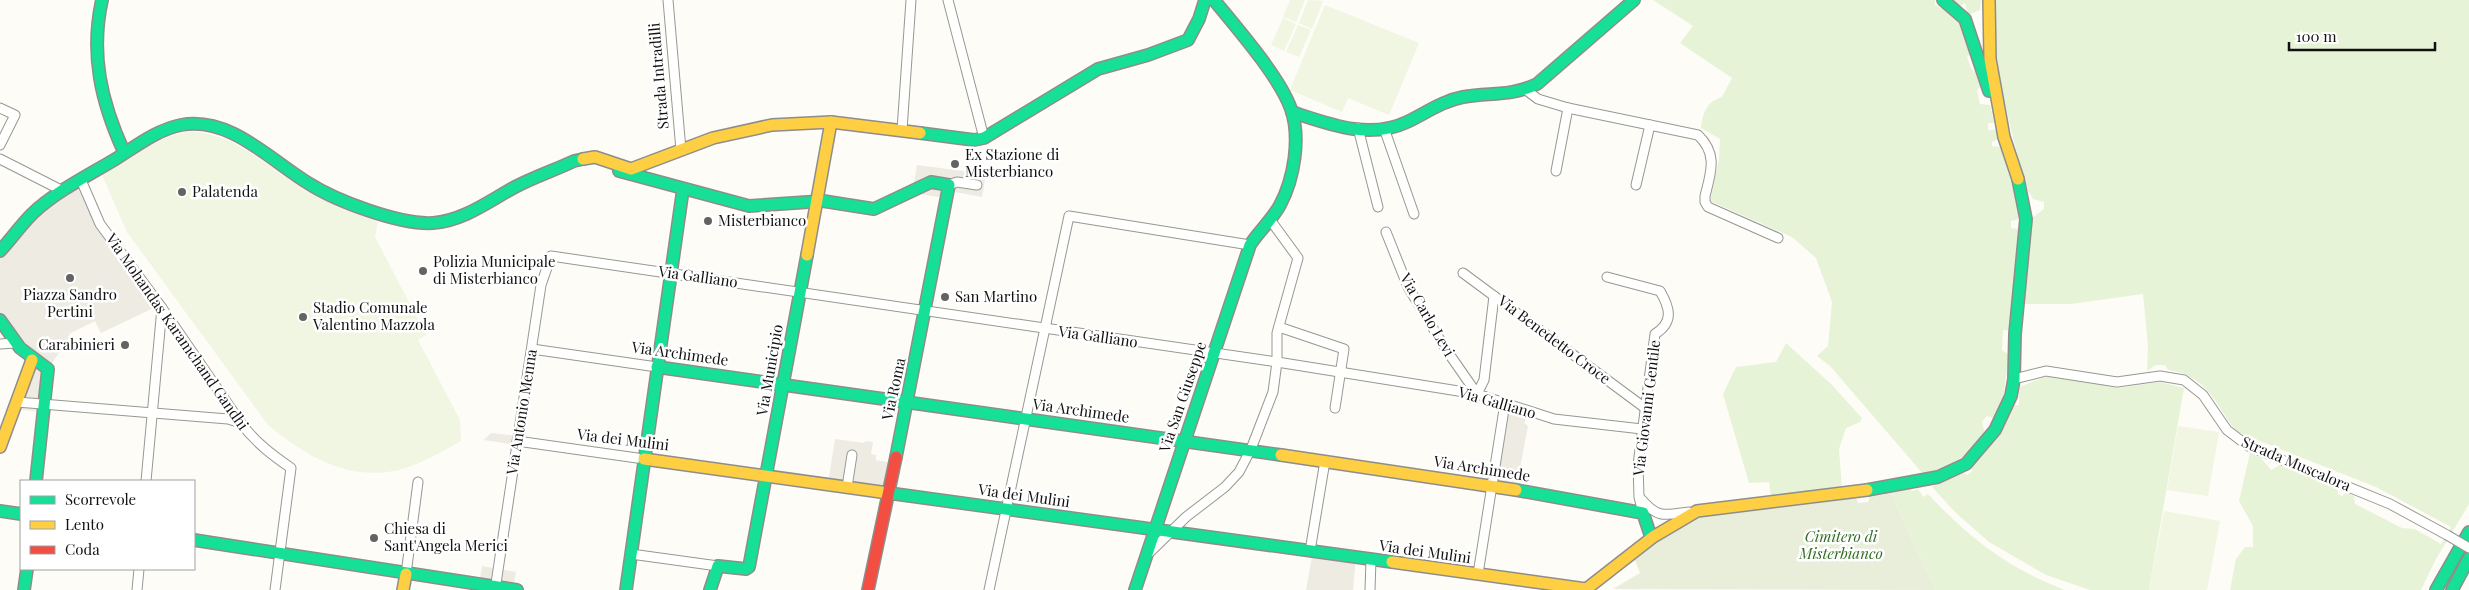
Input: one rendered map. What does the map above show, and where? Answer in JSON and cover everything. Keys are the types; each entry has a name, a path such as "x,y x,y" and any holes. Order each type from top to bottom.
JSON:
{"main road":[{"path":"102,0 97,28 98,75 109,121 124,152"},
{"path":"0,251 33,213 63,191 124,152 173,127 194,124 218,127 237,135 309,184 344,201 400,219 431,222 448,221 473,211 535,177 584,159 595,157 631,169 741,130 799,122 831,122 974,140 984,138 1098,69 1110,64 1148,56 1188,40 1199,19 1204,0"},
{"name":"Via San Giuseppe","path":"1135,590 1250,245 1259,230 1271,221 1282,202 1290,179 1295,126 1292,112 1261,61 1214,0"},
{"path":"1295,126 1335,125 1385,130 1408,122 1452,99 1501,96 1526,90 1537,84 1634,0"},
{"path":"1588,588 1651,537 1697,510 1842,495 1921,481 1955,470 1974,457 1996,430 2011,396 2014,379 2015,334 2026,219 2018,179 1965,19 1944,0"},
{"path":"1965,19 1976,20 1981,17 1988,0"},
{"path":"1988,0 1990,59 2004,137"},
{"path":"1292,112 1335,125"},
{"name":"Via Municipio","path":"718,566 746,569 749,567 831,122"},
{"path":"584,159 634,176 749,206 815,202 874,208 932,182 948,189"},
{"path":"626,590 683,189"},
{"name":"Via Roma","path":"868,590 926,312 948,189"},
{"path":"0,320 6,332 15,343 32,360 48,369 36,480"},
{"path":"0,447 32,360"},
{"name":"Via Archimede","path":"657,367 1251,449 1518,489 1648,512"},
{"name":"Via dei Mulini","path":"644,458 1478,574 1533,585 1588,588"},
{"path":"0,510 20,514"},
{"path":"1648,512 1651,537"},
{"path":"2436,590 2469,532"},
{"path":"195,540 517,590"},
{"path":"2452,590 2469,558"},
{"path":"710,590 713,576 718,566"},
{"path":"24,590 27,570"},
{"path":"403,590 406,574"}],"street":[{"name":"Strada Intradilli","path":"668,0 681,150"},
{"path":"902,130 911,0"},
{"path":"948,0 984,138"},
{"path":"1526,90 1538,99 1568,108 1698,135 1711,152 1713,160 1705,196 1705,202 1708,207 1778,238"},
{"path":"0,108 15,115 0,145"},
{"path":"1556,171 1568,108"},
{"path":"1636,186 1650,126"},
{"path":"1358,128 1378,207"},
{"path":"1385,130 1414,214"},
{"path":"0,159 63,191"},
{"name":"Via Mohandas Karamchand Gandhi","path":"81,180 100,224 162,308 241,423 252,437 291,468 280,553"},
{"path":"948,189 957,182 977,185"},
{"path":"989,590 1069,216 1250,245"},
{"path":"1146,556 1186,517 1225,488 1239,472 1251,449 1273,392 1279,327 1298,258 1271,221"},
{"name":"Via Carlo Levi","path":"1386,232 1408,287 1445,348 1477,394"},
{"name":"Via Galliano","path":"551,256 1277,362 1477,394 1554,419 1642,429"},
{"name":"Via Antonio Menna","path":"495,588 541,285 551,256"},
{"name":"Via Benedetto Croce","path":"1463,273 1645,408"},
{"name":"Via Giovanni Gentile","path":"1607,277 1660,291 1669,305 1668,321 1655,334 1638,465 1639,497 1648,512 1663,529"},
{"path":"1477,394 1484,380 1494,296"},
{"path":"146,480 162,308"},
{"path":"1279,327 1344,348 1335,408"},
{"path":"0,344 15,343"},
{"name":"Via Archimede","path":"532,348 657,367"},
{"name":"Strada Muscalora","path":"2014,379 2046,371 2117,382 2160,376 2184,380 2203,395 2227,430 2248,446 2390,504 2469,548"},
{"path":"17,402 228,419 241,423"},
{"path":"1478,574 1505,403"},
{"name":"Via dei Mulini","path":"517,441 644,458"},
{"path":"847,487 852,455"},
{"path":"1310,551 1325,461"},
{"path":"406,574 418,482"},
{"path":"1628,508 1639,497"},
{"path":"1648,512 1671,514 1697,510"},
{"path":"275,590 280,553"},
{"path":"631,554 718,566"},
{"path":"1370,590 1371,560"},
{"path":"137,590 139,570"}],"green space":[{"path":"1290,0 1305,0 1296,22 1283,17"},
{"path":"1308,0 1323,1 1312,29 1299,23"},
{"path":"1653,0 1935,0 1935,5 1941,8 1944,6 1958,18 1973,54 1967,56 1971,69 1980,74 1983,85 1977,90 1980,104 1990,105 1994,123 1988,123 1988,130 1996,130 1998,139 1992,142 1992,146 2001,147 2019,209 2020,219 2011,221 2011,228 2020,229 2011,331 2003,330 2002,350 2009,355 2002,406 1996,419 1987,416 1982,422 1985,433 1971,449 1952,464 1924,475 1830,366 1817,356 1828,346 1832,302 1816,258 1792,237 1710,201 1719,159 1720,139 1701,128 1706,109 1712,102 1722,97 1732,78 1680,43 1693,26"},
{"path":"1951,0 1981,0 1980,10 1968,15 1965,3 1958,7"},
{"path":"1994,0 2469,0 2469,504 2436,559 2421,590 2230,590 2236,559 2245,547 2253,547 2253,526 2239,501 2250,453 2261,458 2271,470 2280,465 2338,488 2338,494 2342,496 2346,492 2354,496 2355,504 2402,528 2415,529 2441,544 2451,527 2376,487 2235,430 2208,391 2192,378 2168,370 2165,365 2156,365 2147,371 2148,345 2143,294 2071,304 2024,304 2032,218 2044,209 2044,202 2033,199 2027,189 2008,118 1996,49"},
{"path":"1325,5 1419,43 1389,115 1348,98 1342,112 1290,90"},
{"path":"1283,18 1296,24 1284,51 1271,45"},
{"path":"1298,25 1311,30 1299,57 1286,52"},
{"name":"Stadio Comunale Valentino Mazzola","path":"192,131 227,140 314,195 378,222 375,237 426,335 418,340 460,420 461,441 403,469 376,473 359,472 326,463 296,446 268,425 127,232 102,175 156,142 180,133"},
{"path":"1786,343 1831,384 1862,418 1860,422 1846,428 1839,449 1842,488 1771,496 1769,482 1749,483 1723,394 1736,367 1776,362"},
{"path":"2053,376 2118,388 2160,382 2184,388 2149,590 2090,590 2046,575 1989,542 1956,513 1932,487 1941,481 1964,473 1967,475 1972,471 1972,466 1991,445 2005,423 2012,405 2019,405 2019,387"},
{"path":"2178,426 2219,432 2208,496 2167,490"},
{"path":"1911,488 1912,491 1918,489 1923,497 1928,494 1959,525 1991,551 2025,572 2065,590 1935,590 1891,493"},
{"name":"Cimitero di Misterbianco","path":"1891,493 1935,590 1613,589 1640,573 1634,558 1674,526 1694,517 1856,498 1858,503 1868,502 1870,497"},
{"path":"2164,511 2220,521 2207,590 2149,590"}],"shaded area":[{"path":"917,165 986,174 982,197 955,192 938,197 921,194 914,183"},
{"name":"Piazza Sandro Pertini","path":"81,180 100,224 160,305 101,333 95,321 69,334 74,346 59,353 48,369 43,412 14,409 32,360 0,320 0,251 15,231"},
{"path":"1505,403 1530,412 1524,423 1528,426 1516,489 1491,485"},
{"path":"491,433 518,436 516,445 484,440"},
{"path":"835,439 864,443 865,441 873,442 871,454 876,455 876,460 894,463 888,493 828,484"},
{"path":"1313,551 1356,557 1353,590 1306,590"},
{"path":"482,566 516,572 513,590 478,590"}],"traffic: fast":[{"path":"102,0 97,40 100,78 109,115 124,152"},
{"path":"920,133 974,140 984,138 1098,69 1148,55 1188,40 1199,19 1205,0"},
{"path":"1135,590 1250,245 1273,216 1285,195 1292,171 1296,145 1294,120 1285,96 1257,53 1214,0"},
{"path":"1292,112 1349,128 1378,130 1407,122 1441,104 1455,99 1518,91 1537,84 1634,0"},
{"path":"1943,0 1965,19 1989,91"},
{"path":"0,251 32,214 51,199 146,140 172,127 181,125 199,124 233,133 320,190 369,211 419,223 433,223 455,219 476,210 522,183 583,159"},
{"path":"619,171 749,206 823,201 874,209 931,182 949,185 896,457"},
{"path":"1867,490 1938,477 1966,464 1995,430 2011,396 2014,379 2015,334 2026,219 2018,179"},
{"path":"626,590 683,189"},
{"path":"710,590 718,566 746,569 749,567 807,255"},
{"path":"0,320 20,348 48,369 36,480"},
{"path":"657,367 1281,455"},
{"path":"1516,490 1643,513 1651,537"},
{"path":"881,492 1392,562"},
{"path":"0,511 20,514"},
{"path":"2436,590 2469,532"},
{"path":"195,540 517,590"},
{"path":"2452,590 2469,558"},
{"path":"24,590 27,570"}],"traffic: slow":[{"path":"1989,0 1990,59 2004,137 2018,179"},
{"path":"583,159 595,157 631,169 713,138 772,125 831,122 920,133"},
{"path":"807,255 831,122"},
{"path":"0,447 32,360"},
{"path":"1281,455 1516,490"},
{"path":"644,459 881,492"},
{"path":"1585,590 1653,537 1697,511 1867,490"},
{"path":"1392,562 1586,589"},
{"path":"403,590 406,574"}],"traffic: jam":[{"path":"868,590 896,457"}],"place":[{"name":"Ex Stazione di Misterbianco","path":"955,164"},
{"name":"Palatenda","path":"182,192"},
{"name":"Misterbianco","path":"708,221"},
{"name":"Polizia Municipale di Misterbianco","path":"423,271"},
{"name":"Piazza Sandro Pertini","path":"70,278"},
{"name":"San Martino","path":"945,297"},
{"name":"Stadio Comunale Valentino Mazzola","path":"303,317"},
{"name":"Carabinieri","path":"125,345"},
{"name":"Chiesa di Sant'Angela Merici","path":"374,538"}]}
